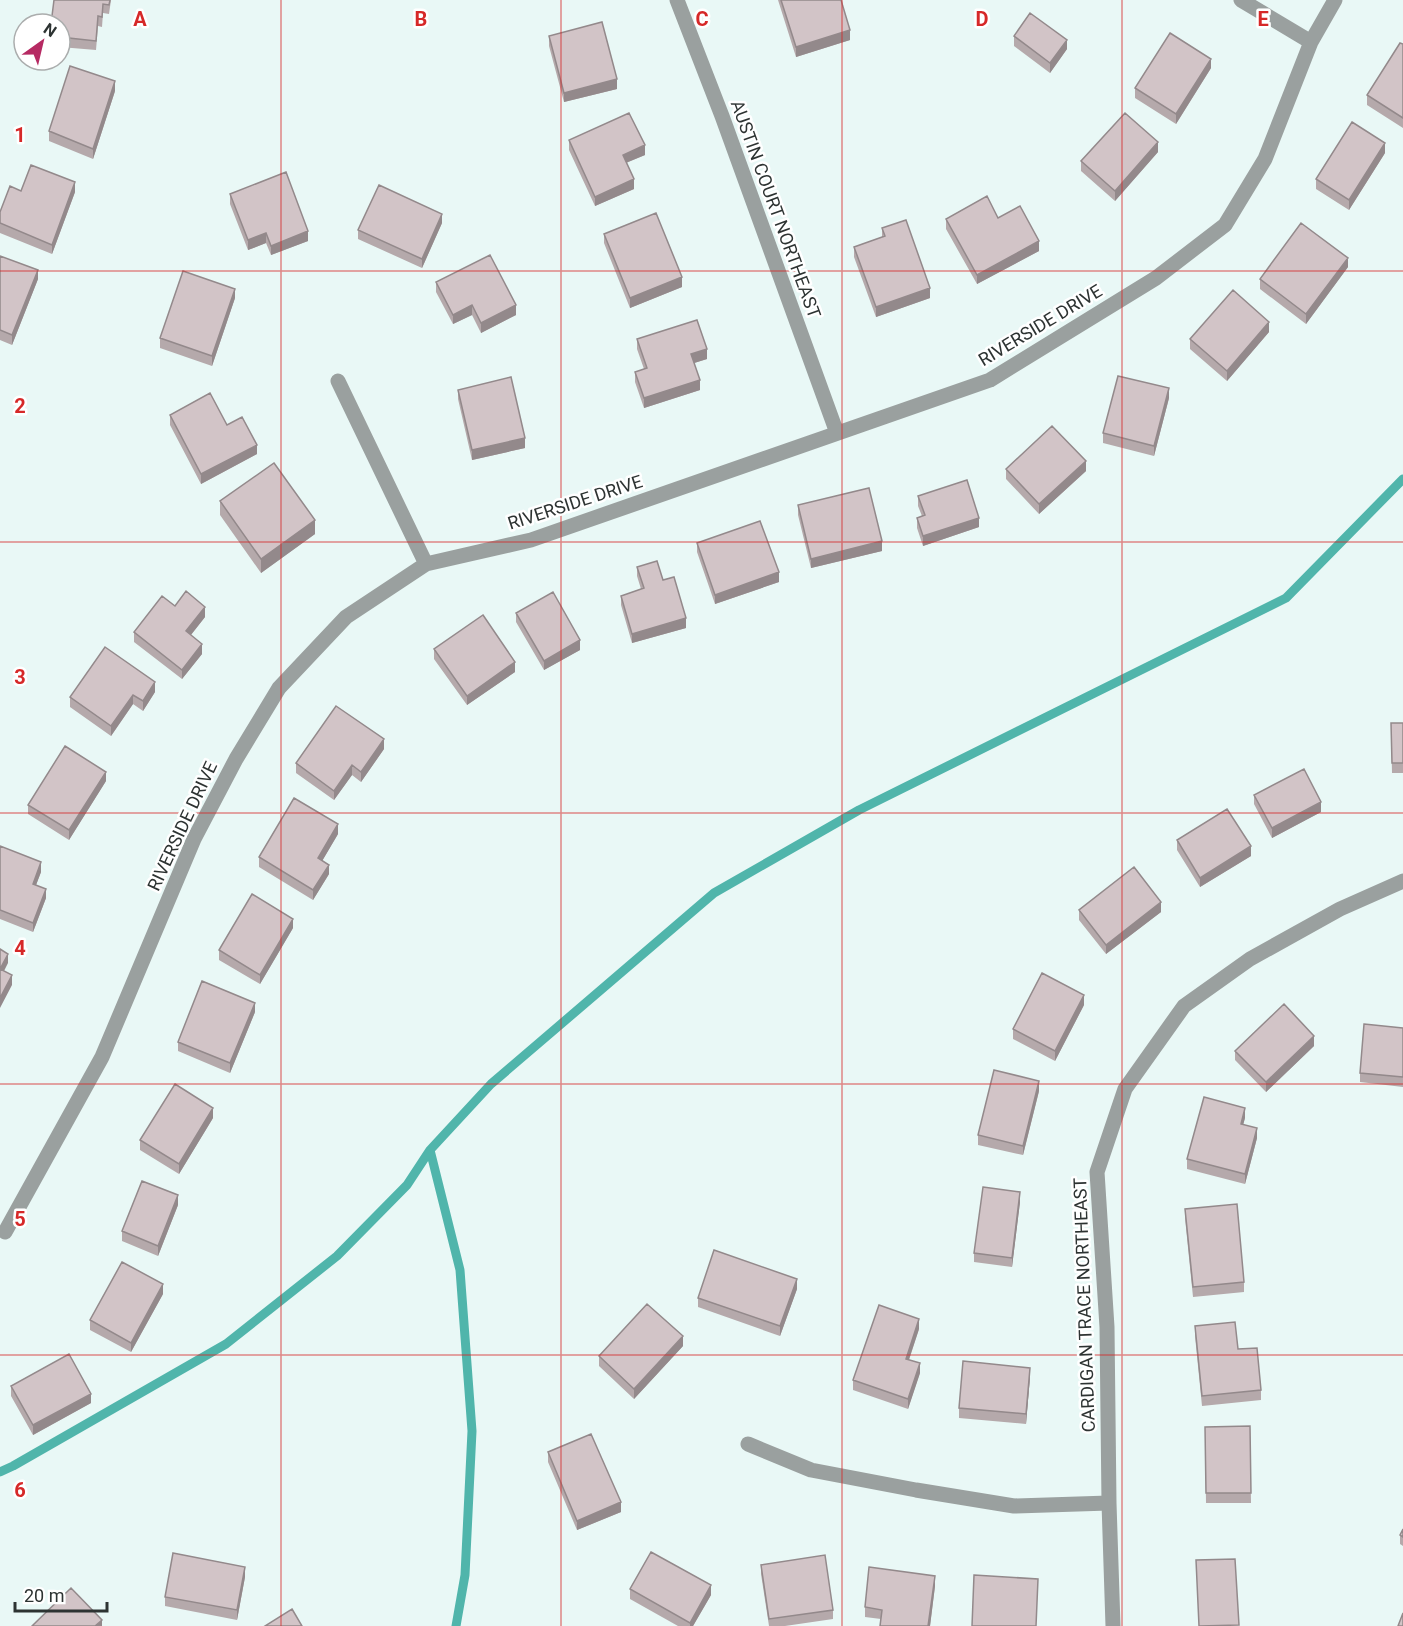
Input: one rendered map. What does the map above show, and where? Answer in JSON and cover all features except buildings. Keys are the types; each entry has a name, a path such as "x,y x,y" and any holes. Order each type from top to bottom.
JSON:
{"street":[{"name":"AUSTIN COURT NORTHEAST","path":"677,0 722,116 837,433"},
{"path":"1241,0 1311,42"},
{"name":"RIVERSIDE DRIVE","path":"5,1232 102,1057 194,839 236,759 279,688 345,617 426,564 531,540 990,380 1156,278 1225,225 1265,159 1311,42 1335,0"},
{"path":"338,381 426,564"},
{"name":"CARDIGAN TRACE NORTHEAST","path":"1113,1626 1107,1327 1097,1172 1125,1089 1184,1006 1250,959 1340,909 1403,881"},
{"path":"748,1444 811,1470 916,1490 1014,1506 1109,1503"}],"waterway":[{"path":"0,1472 226,1344 337,1256 407,1185 430,1150 491,1084 714,893 859,810 1286,598 1403,479"},
{"path":"430,1150 460,1270 472,1431 465,1575 456,1626"}]}
